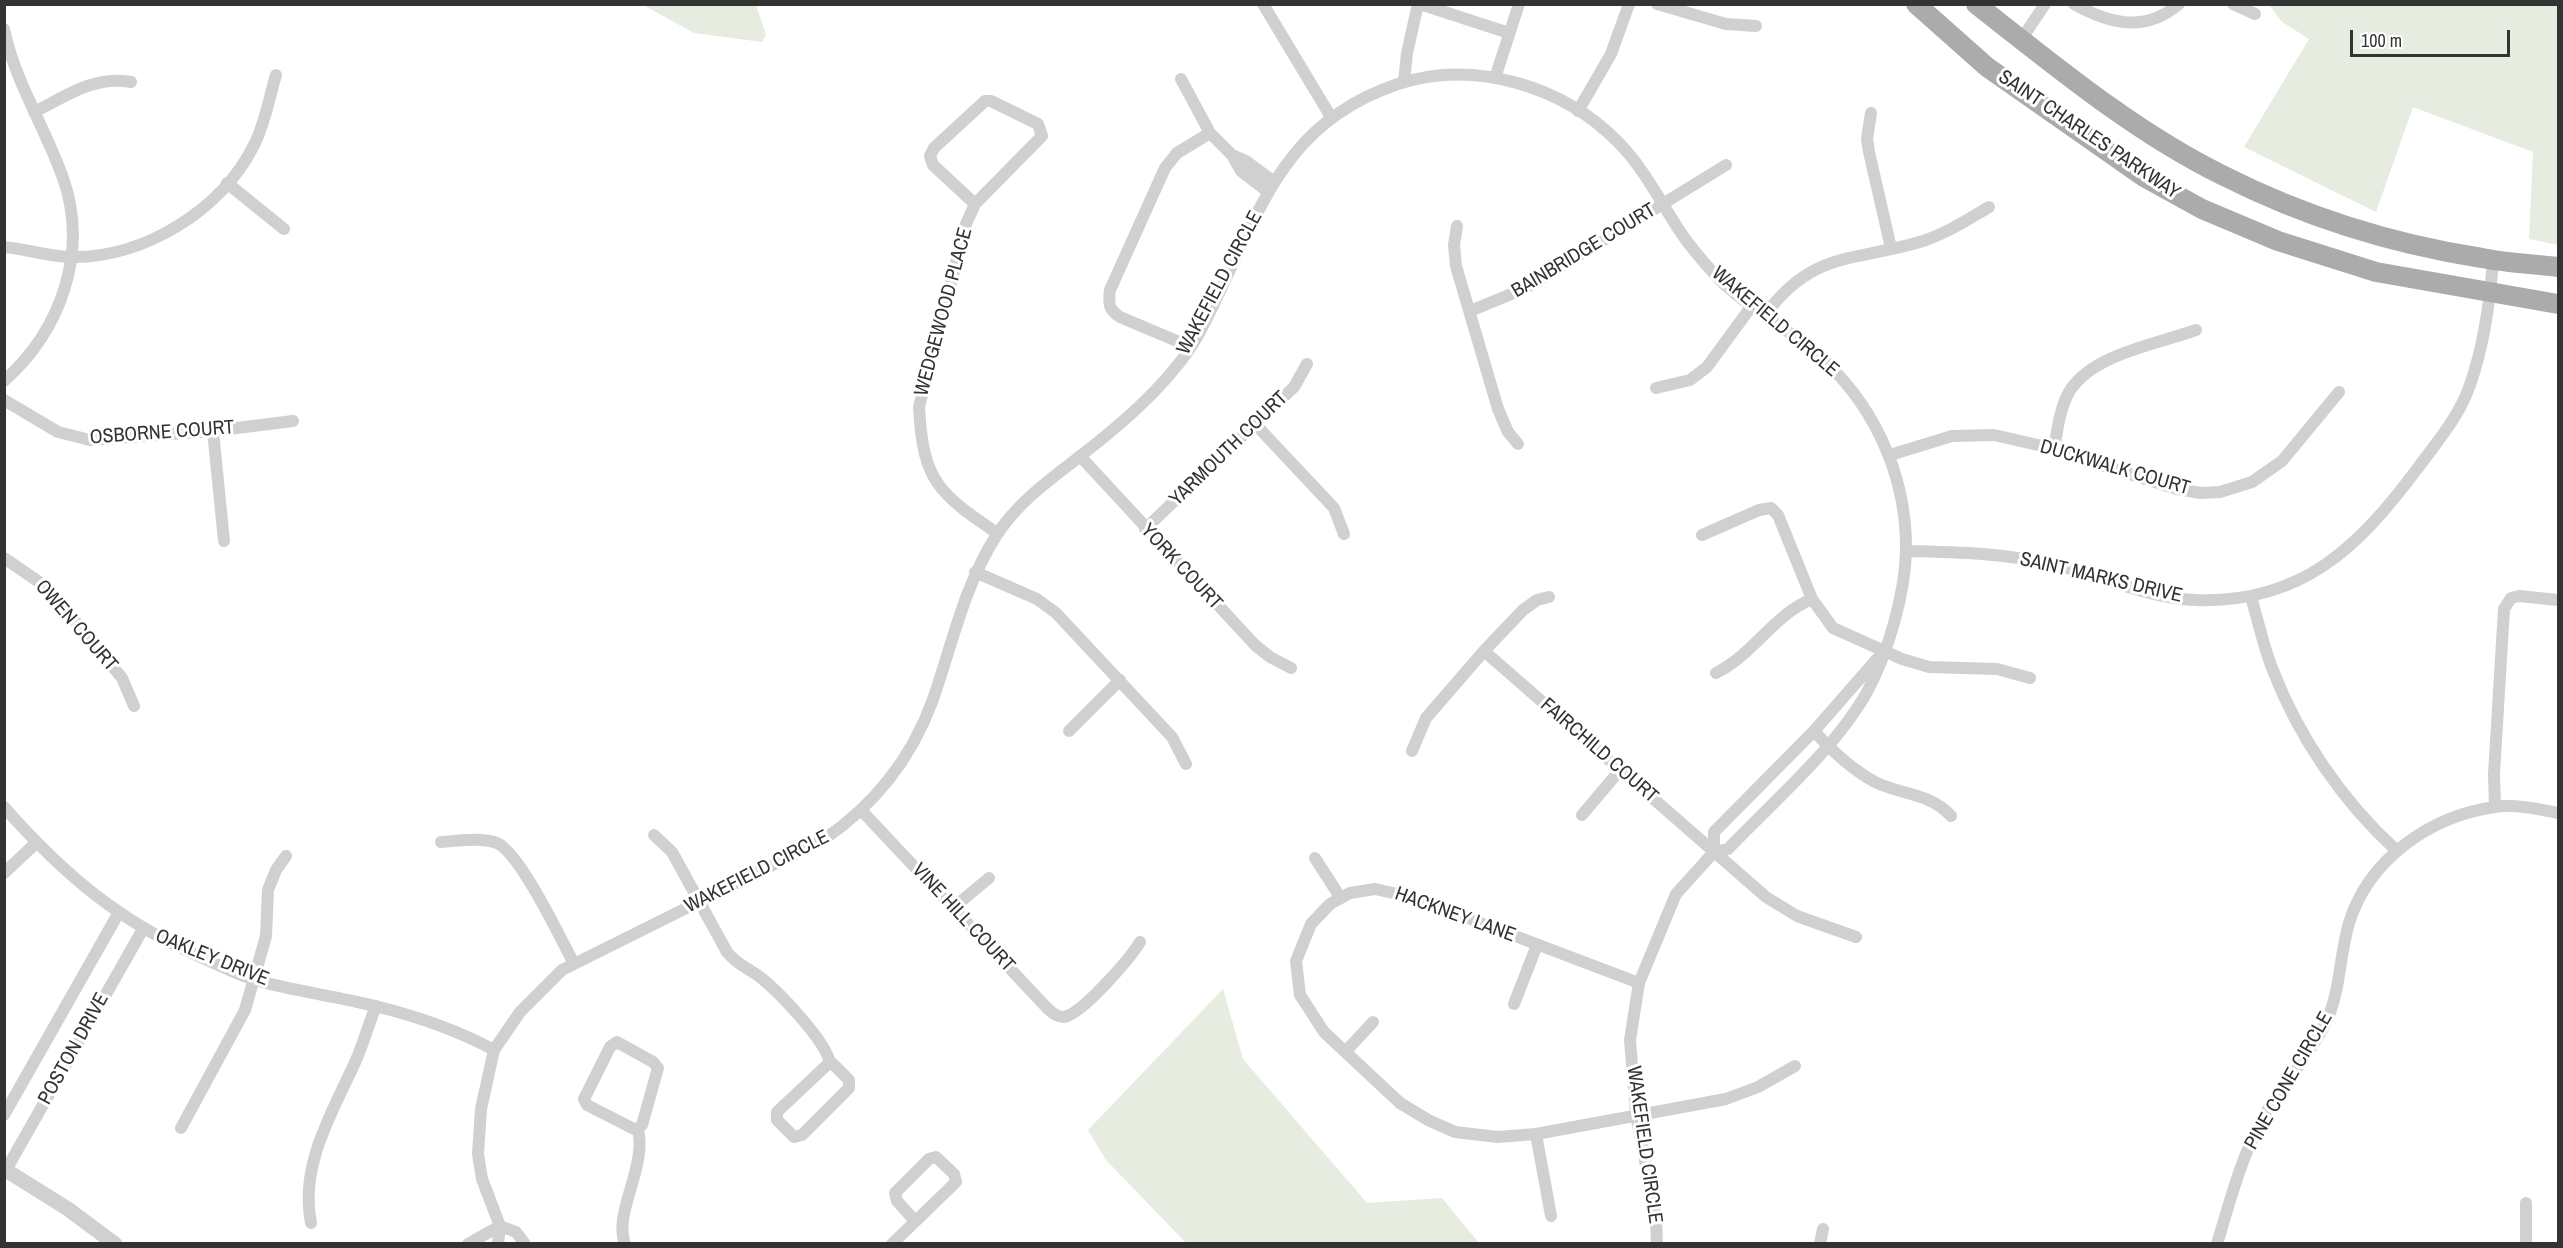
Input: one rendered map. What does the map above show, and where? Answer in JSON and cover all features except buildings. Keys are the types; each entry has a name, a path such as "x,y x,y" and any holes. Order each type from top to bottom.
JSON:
{"main road":[{"name":"SAINT CHARLES PARKWAY","path":"1916,4 1987,67 2144,177 2202,209 2278,241 2376,272 2559,304"},
{"name":"SAINT CHARLES PARKWAY","path":"1976,4 2021,40 2144,130 2176,150 2251,189 2306,212 2378,235 2493,260 2559,267"}],"street":[{"path":"1263,4 1331,117"},
{"path":"1404,82 1407,53 1419,4 1448,11 1509,33"},
{"path":"1495,78 1519,4"},
{"path":"1578,111 1611,54 1629,4"},
{"path":"1657,4 1726,24 1756,26"},
{"path":"2021,40 2045,4"},
{"path":"2074,4 2096,16 2125,23 2157,19 2179,4"},
{"path":"2233,4 2255,14"},
{"path":"4,29 16,75 68,194 72,225 68,282 52,321 28,357 4,381"},
{"path":"4,247 71,257 116,253 160,237 198,210 227,183 253,147 261,128 276,75"},
{"name":"WAKEFIELD CIRCLE","path":"498,1244 500,1226 482,1179 478,1154 481,1109 494,1050 534,996 562,970 823,840 861,810 892,776 918,735 975,572 997,533 1029,497 1147,398 1191,348 1270,186 1313,134 1331,117 1375,93 1404,82 1452,76 1495,78 1555,96 1621,145 1699,256 1728,288 1811,349 1839,375 1869,416 1890,455 1902,507 1906,551 1899,602 1865,695 1827,746 1728,849 1714,852 1676,894 1640,983 1630,1040 1635,1114 1656,1217 1657,1244"},
{"path":"1180,79 1210,133 1232,155 1246,161 1270,186"},
{"path":"34,112 95,82 105,80 130,82"},
{"name":"WEDGEWOOD PLACE","path":"975,204 933,165 930,154 978,106 991,101 1038,124 1042,136 975,204 966,224 919,407 923,452 940,490 964,511 997,533"},
{"path":"1871,113 1867,139 1891,248"},
{"path":"1191,348 1120,317 1112,312 1108,300 1110,290 1166,168 1177,153 1210,133"},
{"name":"BAINBRIDGE COURT","path":"1470,311 1526,288 1726,165"},
{"path":"227,183 284,229"},
{"path":"1765,315 1787,287 1812,270 1833,261 1941,235 1989,207"},
{"path":"1457,226 1454,254 1501,416 1508,432 1518,444"},
{"name":"SAINT MARKS DRIVE","path":"1906,551 1989,554 2040,562 2176,598 2219,600 2251,597 2285,588 2322,569 2355,542 2401,492 2447,430 2470,385 2483,337 2491,293 2493,260"},
{"path":"1656,388 1690,380 1707,367 1751,307"},
{"path":"2054,450 2066,398 2089,371 2109,359 2196,330"},
{"name":"YARMOUTH COURT","path":"1145,529 1294,387 1307,364"},
{"name":"DUCKWALK COURT","path":"1890,455 1938,439 1966,434 1994,435 2054,450 2177,489 2201,493 2220,492 2252,482 2282,461 2339,392"},
{"name":"OSBORNE COURT","path":"4,400 58,432 78,438 106,440 213,431 293,421"},
{"path":"1256,425 1334,508 1344,534"},
{"path":"213,431 224,541"},
{"name":"YORK COURT","path":"1080,456 1145,529 1255,645 1270,657 1291,668"},
{"path":"1702,535 1759,510 1771,508 1778,515 1812,599 1833,628 1883,651 1929,667 1997,669 2021,673 2030,678"},
{"name":"OWEN COURT","path":"4,558 48,588 122,678 134,706"},
{"path":"975,572 1046,604 1071,626 1172,737 1186,764"},
{"path":"2495,807 2494,774 2504,609 2511,598 2519,596 2559,600"},
{"path":"1412,751 1426,718 1484,651 1523,610 1537,600 1549,597"},
{"path":"2251,597 2271,666 2300,728 2341,791 2396,850"},
{"path":"1716,672 1739,660 1787,611 1812,599"},
{"name":"FAIRCHILD COURT","path":"1484,651 1781,908 1856,937"},
{"name":"WAKEFIELD CIRCLE","path":"1714,852 1714,832 1814,731 1883,651"},
{"path":"1069,731 1120,680"},
{"path":"1814,731 1827,746 1864,775 1877,783 1930,800 1942,806 1951,816"},
{"path":"1582,815 1620,770"},
{"name":"OAKLEY DRIVE","path":"4,807 36,843 81,886 118,914 194,955 254,980 376,1006 447,1029 494,1050"},
{"name":"PINE CONE CIRCLE","path":"2217,1244 2233,1188 2261,1121 2280,1089 2316,1039 2332,1007 2354,910 2371,879 2396,850 2454,819 2495,807 2522,807 2559,813"},
{"name":"VINE HILL COURT","path":"861,810 1047,1008 1059,1016 1069,1015 1125,964 1140,942"},
{"path":"654,835 672,852 727,952 734,960 760,977 807,1026 826,1050 830,1063 849,1080 850,1087 802,1135 794,1137 777,1120 777,1112 824,1065 830,1063"},
{"path":"441,842 488,841 502,847 528,880 574,964"},
{"path":"4,873 36,843"},
{"path":"181,1128 237,1028 266,936 268,890 276,870 286,856"},
{"path":"1315,858 1340,897"},
{"path":"953,908 989,878"},
{"name":"HACKNEY LANE","path":"1640,983 1394,892 1361,890 1340,897 1321,913 1308,930 1299,949 1296,970 1300,995 1311,1016 1324,1032 1400,1103 1442,1127 1479,1135 1536,1134 1726,1099 1758,1086 1795,1066"},
{"name":"POSTON DRIVE","path":"4,1116 118,914"},
{"name":"POSTON DRIVE","path":"5,1170 143,929"},
{"path":"1514,1004 1537,945"},
{"path":"311,1223 308,1193 319,1143 360,1050 376,1006"},
{"path":"1346,1051 1373,1022"},
{"path":"625,1244 622,1225 640,1160 638,1129 642,1125 658,1068 656,1064 620,1043 614,1043 585,1095 584,1102 630,1128 638,1129"},
{"path":"1536,1134 1551,1216"},
{"path":"892,1244 956,1182 954,1174 936,1157 929,1159 895,1193 897,1201 915,1221"},
{"path":"5,1170 68,1209 115,1244"},
{"path":"2526,1203 2526,1244"},
{"path":"468,1244 500,1226 516,1232 525,1244"},
{"path":"1820,1244 1823,1229"}],"shaded area":[{"path":"643,5 756,5 766,35 762,42 694,33"},
{"path":"2269,5 2558,5 2558,245 2529,239 2533,152 2413,107 2376,212 2244,147 2309,39 2282,22"},
{"path":"1223,989 1243,1059 1367,1203 1442,1198 1479,1243 1186,1243 1106,1160 1088,1130"}]}
